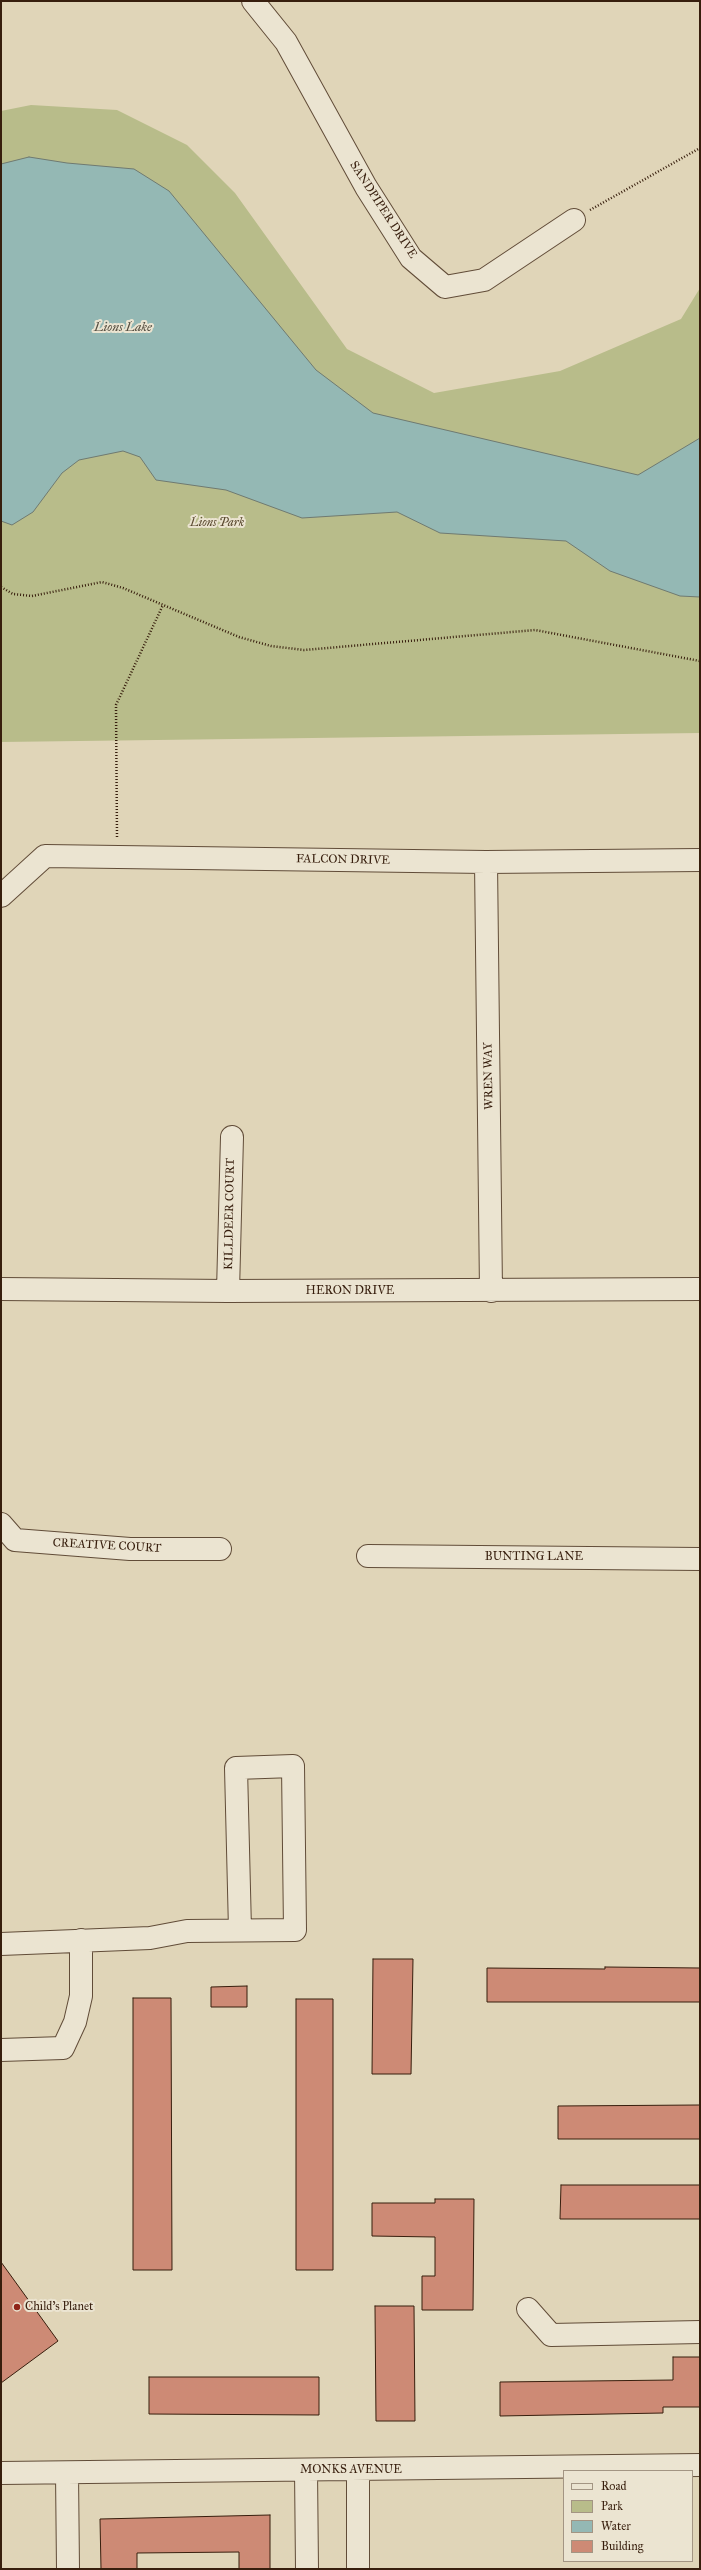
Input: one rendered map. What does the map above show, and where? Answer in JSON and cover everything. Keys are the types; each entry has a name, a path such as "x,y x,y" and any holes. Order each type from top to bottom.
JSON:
{"street":[{"name":"SANDPIPER DRIVE","path":"253,1 286,42 366,187 411,258 444,287 484,280 574,220"},
{"name":"FALCON DRIVE","path":"1,896 45,856 486,862 700,860"},
{"name":"WREN WAY","path":"486,862 492,1291"},
{"name":"KILLDEER COURT","path":"228,1291 232,1137"},
{"name":"HERON DRIVE","path":"1,1290 492,1291 700,1289"},
{"name":"CREATIVE COURT","path":"1,1524 15,1540 130,1549 220,1549"},
{"name":"BUNTING LANE","path":"368,1556 700,1559"},
{"path":"1,1944 150,1938 187,1931 295,1930 293,1766 236,1768 240,1930"},
{"path":"1,2050 63,2048 75,2022 81,1996 81,1940"},
{"path":"528,2309 551,2335 700,2332"},
{"name":"MONKS AVENUE","path":"1,2473 700,2465"},
{"path":"306,2470 307,2569"},
{"path":"358,2470 358,2569"},
{"path":"67,2473 68,2569"}],"path":[{"path":"574,220 700,148"},
{"path":"1,587 13,594 32,596 102,582 163,605 239,637 271,646 304,650 535,630 700,661"},
{"path":"117,857 116,705 163,605"}],"green space":[{"name":"Lions Park","path":"31,105 117,110 187,145 235,193 347,349 434,393 560,371 681,319 700,288 700,733 1,742 1,111"}],"water":[{"name":"Lions Lake","path":"29,157 67,163 134,169 169,191 316,370 373,413 638,475 700,438 700,597 680,596 610,571 566,541 440,533 397,512 302,518 226,490 156,480 140,457 123,451 79,460 62,473 33,512 12,525 1,521 1,164"}],"building":[{"path":"373,1959 413,1959 411,2074 372,2074"},
{"path":"605,1967 700,1968 700,2002 487,2002 487,1968 605,1969"},
{"path":"247,1986 247,2007 211,2007 211,1987"},
{"path":"133,1998 171,1998 172,2270 133,2270"},
{"path":"296,1999 333,1999 333,2270 296,2270"},
{"path":"700,2105 700,2139 558,2139 558,2106"},
{"path":"561,2185 700,2185 700,2219 560,2219"},
{"path":"435,2199 474,2199 473,2310 422,2310 422,2276 435,2276 435,2237 372,2236 372,2203 435,2203"},
{"name":"Child's Planet","path":"1,2262 58,2341 1,2383"},
{"path":"375,2306 414,2306 415,2421 376,2421"},
{"path":"673,2357 700,2357 700,2407 663,2407 663,2413 500,2416 500,2382 673,2380"},
{"path":"149,2377 319,2377 319,2415 149,2414"},
{"path":"270,2515 270,2569 239,2569 239,2552 137,2553 137,2569 101,2569 100,2519"}],"place":[{"name":"Child's Planet","path":"17,2307"}]}
